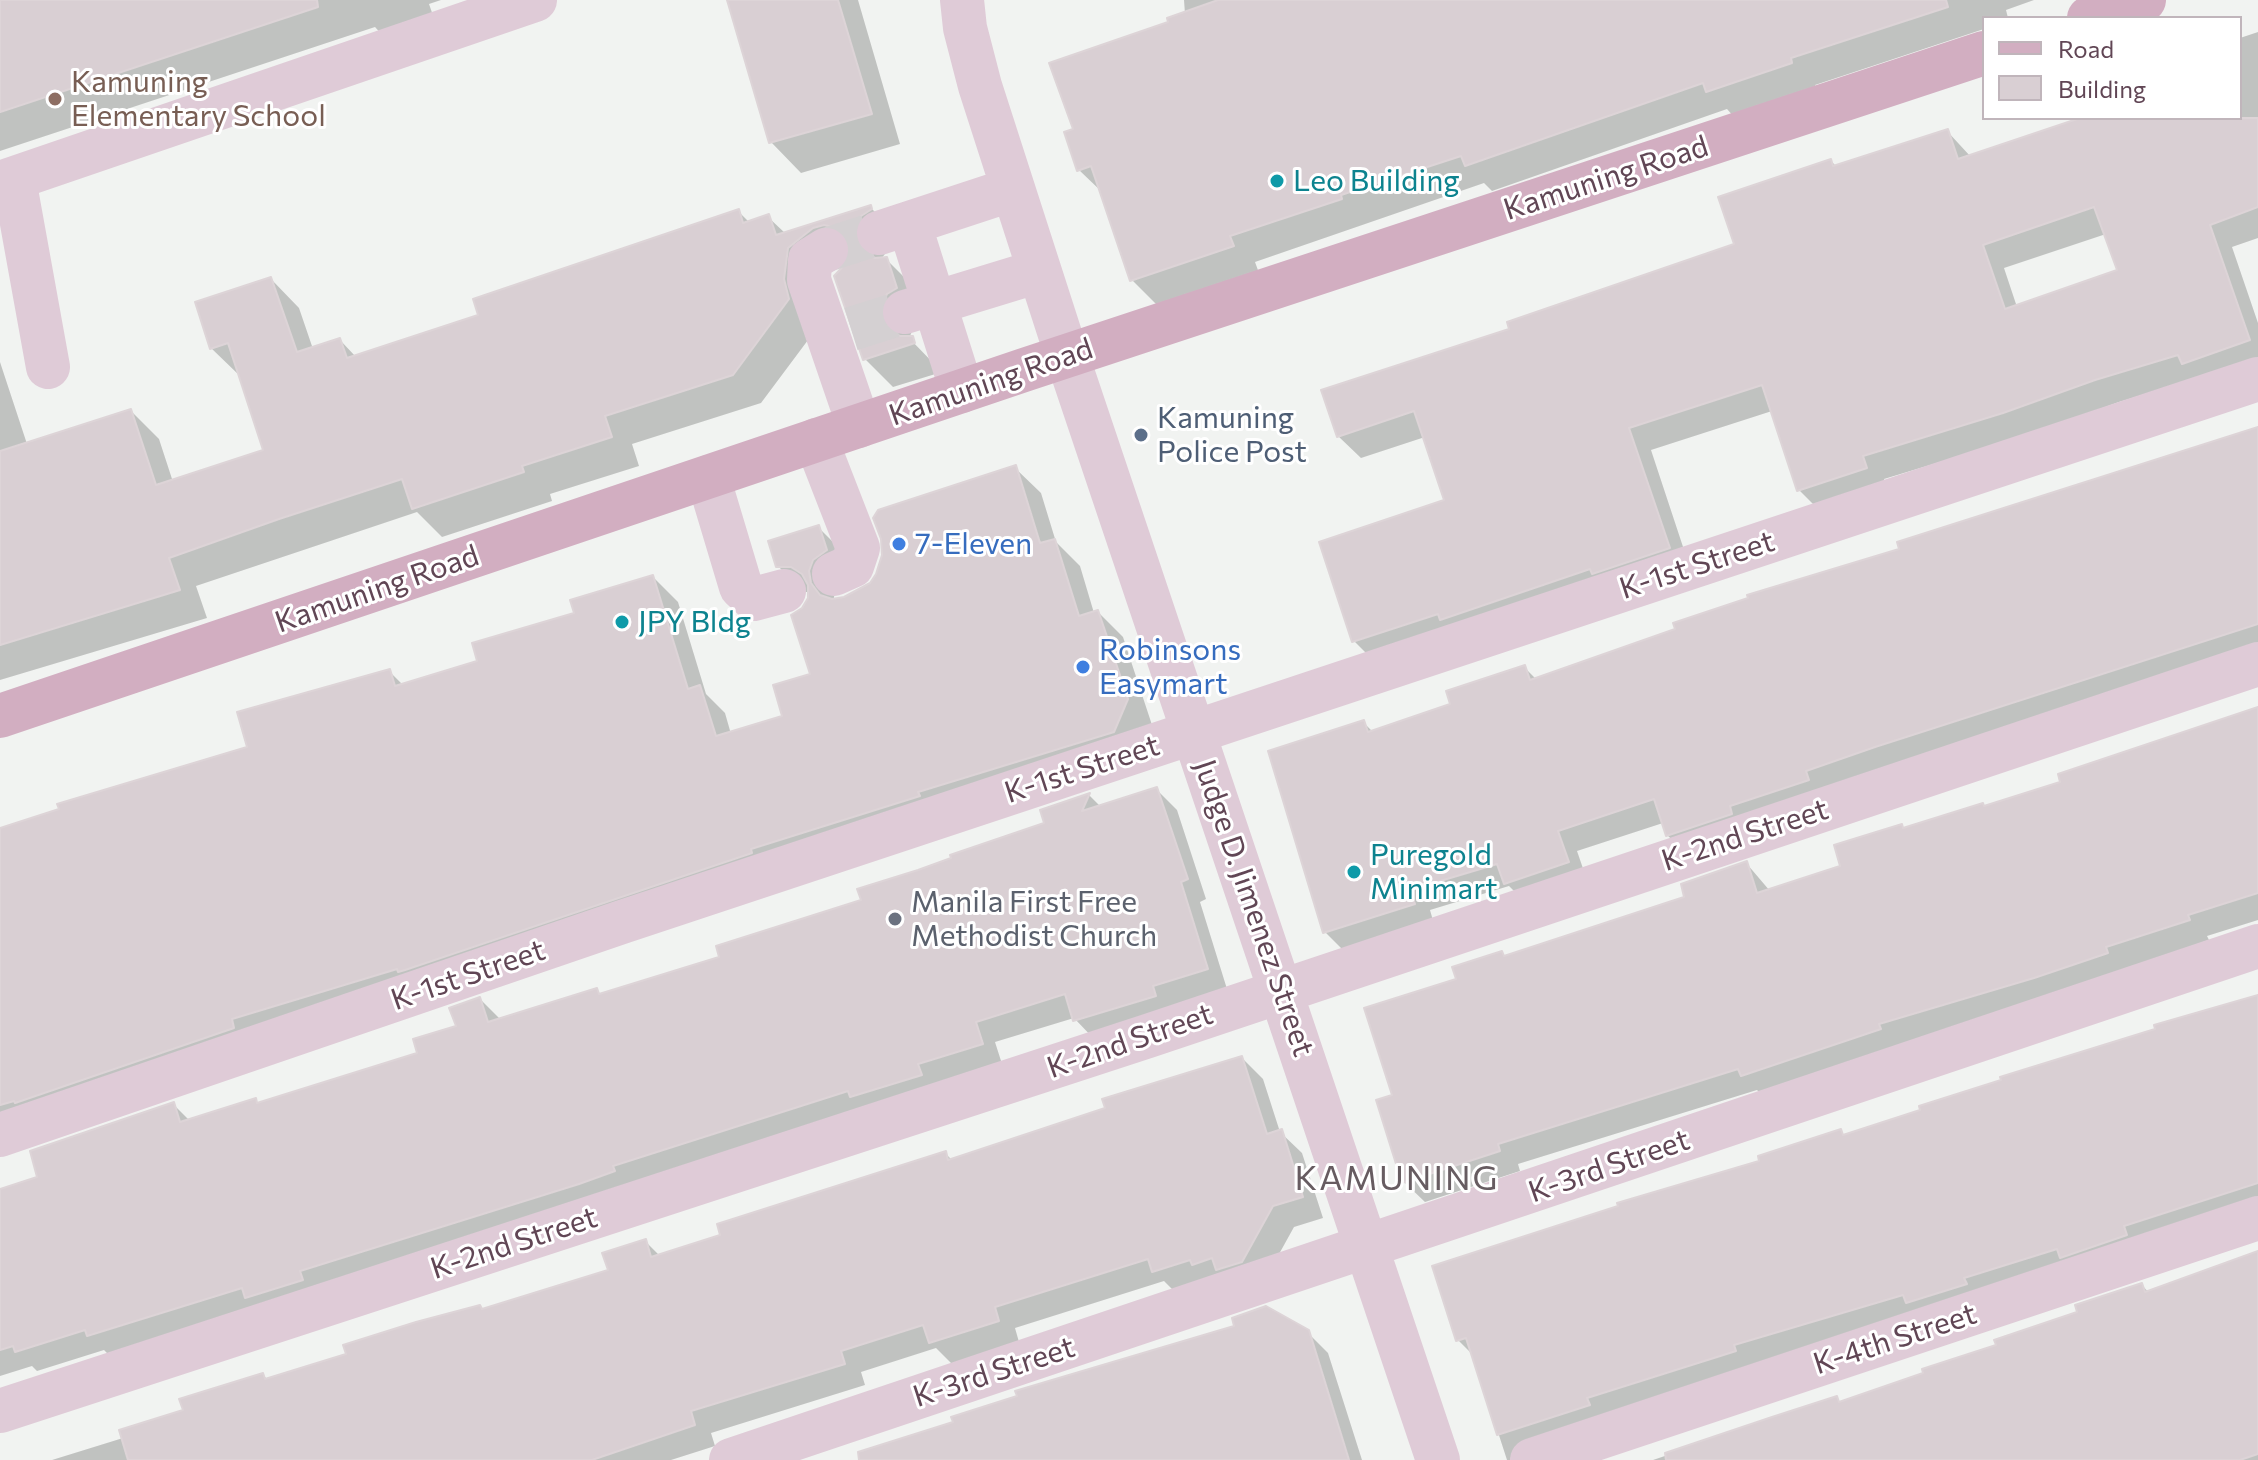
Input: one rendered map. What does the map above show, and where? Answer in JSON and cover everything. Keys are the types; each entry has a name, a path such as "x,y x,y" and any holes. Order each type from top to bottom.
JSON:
{"main road":[{"path":"2095,16 2144,0"},
{"name":"Kamuning Road","path":"0,716 962,391 1982,54"}],"street":[{"path":"48,367 7,181 535,0"},
{"name":"Judge D. Jimenez Street","path":"962,0 965,28 980,86 1039,271 1283,989 1438,1460"},
{"path":"962,391 919,308 894,228 1013,189"},
{"path":"826,250 810,260 809,280 839,333 859,426"},
{"path":"919,308 1039,271"},
{"name":"K-1st Street","path":"0,1135 622,922 2258,379"},
{"path":"816,440 858,548 852,566 834,574"},
{"path":"708,477 741,587 754,599 784,591"},
{"name":"K-2nd Street","path":"0,1411 2258,664"},
{"name":"K-3rd Street","path":"731,1460 2258,946"},
{"name":"K-4th Street","path":"1532,1460 2258,1218"}],"building":[{"name":"Kamuning Elementary School","path":"0,0 317,0 318,7 0,112"},
{"path":"727,0 838,0 872,114 769,143"},
{"path":"1218,0 1946,0 1948,7 1791,58 1792,63 1706,92 1703,83 1465,166 1461,156 1341,195 1342,199 1230,236 1234,246 1130,281 1091,166 1077,171 1064,132 1073,129 1049,63 1168,22 1167,18"},
{"path":"2258,118 2258,207 2210,225 2250,340 2182,364 2178,355 1863,456 1867,468 1797,491 1762,385 1629,428 1670,548 1592,574 1590,569 1440,620 1438,614 1352,642 1319,542 1444,500 1414,411 1337,437 1321,390 1509,329 1507,322 1734,244 1718,197 1831,159 1833,166 1948,129 1958,159 2074,120","holes":["2094,207 2117,270 2005,309 1983,245"]},
{"path":"871,205 872,209 861,216 855,227 855,240 863,252 875,258 887,257 897,288 887,294 881,306 881,320 889,331 900,336 913,336 915,343 863,360 834,276 848,261 851,248 848,237 837,228 824,225 813,228 788,248 784,279 789,299 733,375 605,416 612,437 522,466 524,472 412,509 402,479 169,558 180,590 0,645 0,451 131,409 156,485 263,450 228,343 210,349 195,302 271,277 297,352 340,338 347,358 478,315 473,299 739,209 743,223 769,214 776,235"},
{"path":"2258,427 2258,624 1806,771 1809,780 1730,806 1732,814 1666,836 1654,799 1558,831 1569,862 1504,884 1497,864 1410,890 1415,904 1323,933 1268,751 1364,720 1368,732 1450,704 1446,691 1525,665 1530,680 1675,629 1673,623 1748,598 1747,595 1899,549 1897,542"},
{"path":"1016,465 1040,543 1055,539 1079,616 1098,610 1128,699 1114,732 918,792 920,796 751,849 752,853 405,970 398,972 397,969 232,1019 234,1028 15,1103 0,1105 0,828 59,809 57,804 247,747 237,712 390,669 395,686 477,661 472,643 574,613 570,600 653,575 688,689 700,685 716,736 782,716 773,685 810,674 791,615 802,608 808,598 808,585 802,574 791,567 776,567 768,541 819,525 827,550 813,560 809,571 811,583 820,595 832,599 844,597 870,583 876,574 882,555 881,539 873,518 878,510"},
{"path":"2258,707 2258,893 2188,915 2190,920 2106,947 2108,953 1879,1024 1881,1029 1741,1076 1738,1069 1498,1144 1500,1151 1402,1183 1376,1100 1392,1095 1364,1008 1456,979 1452,967 1502,951 1504,956 1684,897 1681,884 1747,861 1757,893 1840,866 1834,845 1902,824 1903,828 1983,803 1984,806 2060,782 2058,774"},
{"path":"1157,787 1188,879 1181,882 1208,969 1153,986 1156,996 1073,1021 1065,994 976,1022 983,1044 918,1064 922,1075 850,1097 848,1091 613,1166 615,1171 579,1184 300,1271 303,1280 245,1298 242,1288 87,1336 85,1330 15,1352 13,1346 0,1350 0,1189 37,1177 30,1151 174,1102 180,1122 256,1098 257,1103 417,1053 413,1039 456,1026 449,1008 480,997 488,1022 597,988 599,994 719,957 716,946 861,900 857,889 1044,823 1040,810 1090,793 1082,811"},
{"path":"2258,995 2258,1183 2124,1226 2127,1235 2060,1258 2057,1249 1964,1278 1967,1284 1906,1303 1903,1295 1734,1345 1736,1351 1587,1398 1590,1405 1497,1435 1466,1338 1456,1341 1432,1266 1618,1206 1617,1203 1759,1161 1758,1156 1841,1129 1843,1135 1920,1110 1919,1106 2001,1080 2000,1077 2155,1029 2154,1025"},
{"path":"1242,1056 1267,1134 1282,1129 1303,1197 1273,1206 1242,1262 1216,1270 1212,1258 1192,1265 1190,1260 1152,1272 1148,1259 995,1307 999,1321 929,1343 923,1325 841,1351 845,1364 691,1411 695,1425 592,1460 128,1460 119,1430 183,1410 179,1399 263,1373 265,1379 346,1354 343,1345 480,1305 482,1309 608,1270 602,1253 646,1239 651,1257 720,1235 717,1224 946,1151 948,1160 1105,1108 1102,1099"},
{"path":"2258,1251 2258,1454 2240,1460 1666,1460 1665,1453 1837,1396 1839,1402 1923,1373 1922,1369 1996,1345 1994,1340 2077,1312 2075,1305 2142,1283 2145,1292"},
{"path":"1266,1306 1309,1330 1349,1460 859,1460 858,1452 953,1422 951,1417 1017,1396 1015,1391 1234,1326 1232,1318"}],"tunnel":[{"path":"826,250 879,233"},
{"path":"851,329 905,312"}],"place":[{"name":"Kamuning Elementary School","path":"55,99"},
{"name":"Leo Building","path":"1277,181"},
{"name":"Kamuning Police Post","path":"1141,435"},
{"name":"7-Eleven","path":"899,544"},
{"name":"JPY Bldg","path":"622,622"},
{"name":"Robinsons Easymart","path":"1083,667"},
{"name":"Puregold Minimart","path":"1354,872"},
{"name":"Manila First Free Methodist Church","path":"895,919"}],"district":[{"name":"KAMUNING","path":"1397,1179"}]}
